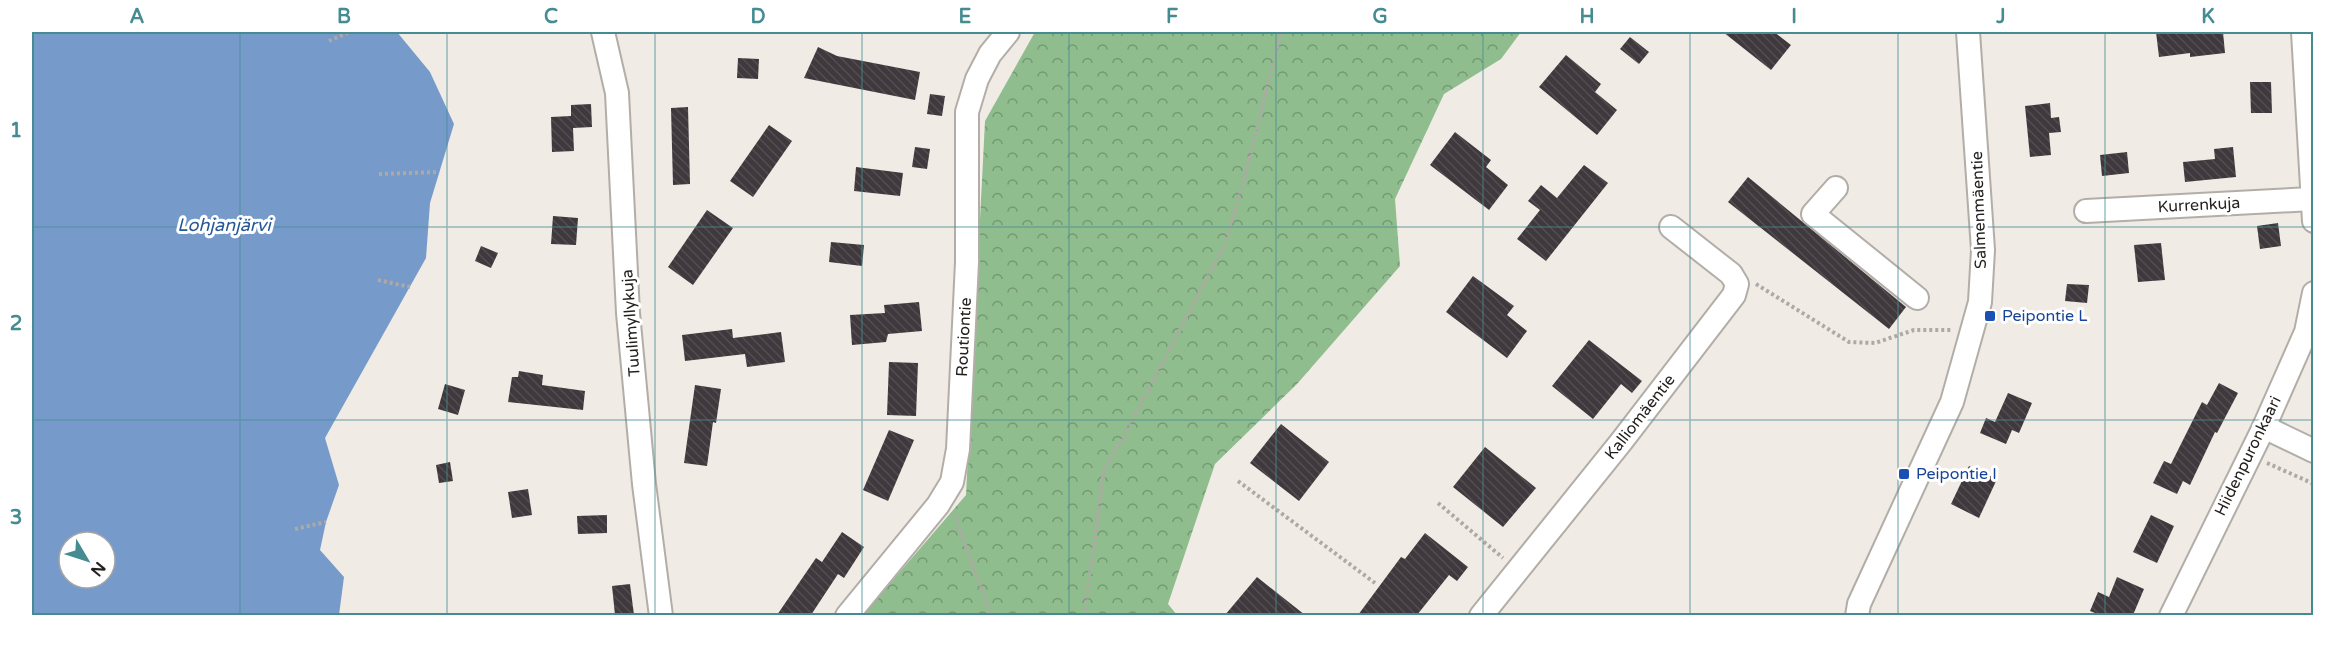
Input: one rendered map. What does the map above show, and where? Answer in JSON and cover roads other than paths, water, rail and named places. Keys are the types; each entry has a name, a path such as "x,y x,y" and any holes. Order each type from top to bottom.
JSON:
{"street":[{"name":"Tuulimyllykuja","path":"603,32 617,93 628,313 644,484 661,615"},
{"name":"Routiontie","path":"847,615 938,506 952,482 958,449 968,262 967,112 977,79 990,54 1008,32"},
{"name":"Salmenmäentie","path":"1857,615 1859,604 1952,402 1980,302 1983,250 1968,32"},
{"path":"2303,32 2313,195"},
{"path":"1836,188 1813,214 1917,298"},
{"name":"Kurrenkuja","path":"2086,211 2313,195"},
{"name":"Kalliomäentie","path":"1481,615 1734,295 1737,284 1731,274 1671,227"},
{"name":"Hiidenpuronkaari","path":"2171,615 2264,428 2306,332 2313,293"},
{"path":"2264,428 2313,451"}],"water":[{"name":"Lohjanjärvi","path":"32,32 397,32 430,72 454,124 430,203 426,258 325,438 339,485 326,522 320,550 344,577 339,615 32,615"}],"place":[{"name":"Peipontie L","path":"1990,316"},
{"name":"Peipontie I","path":"1904,474"}]}
